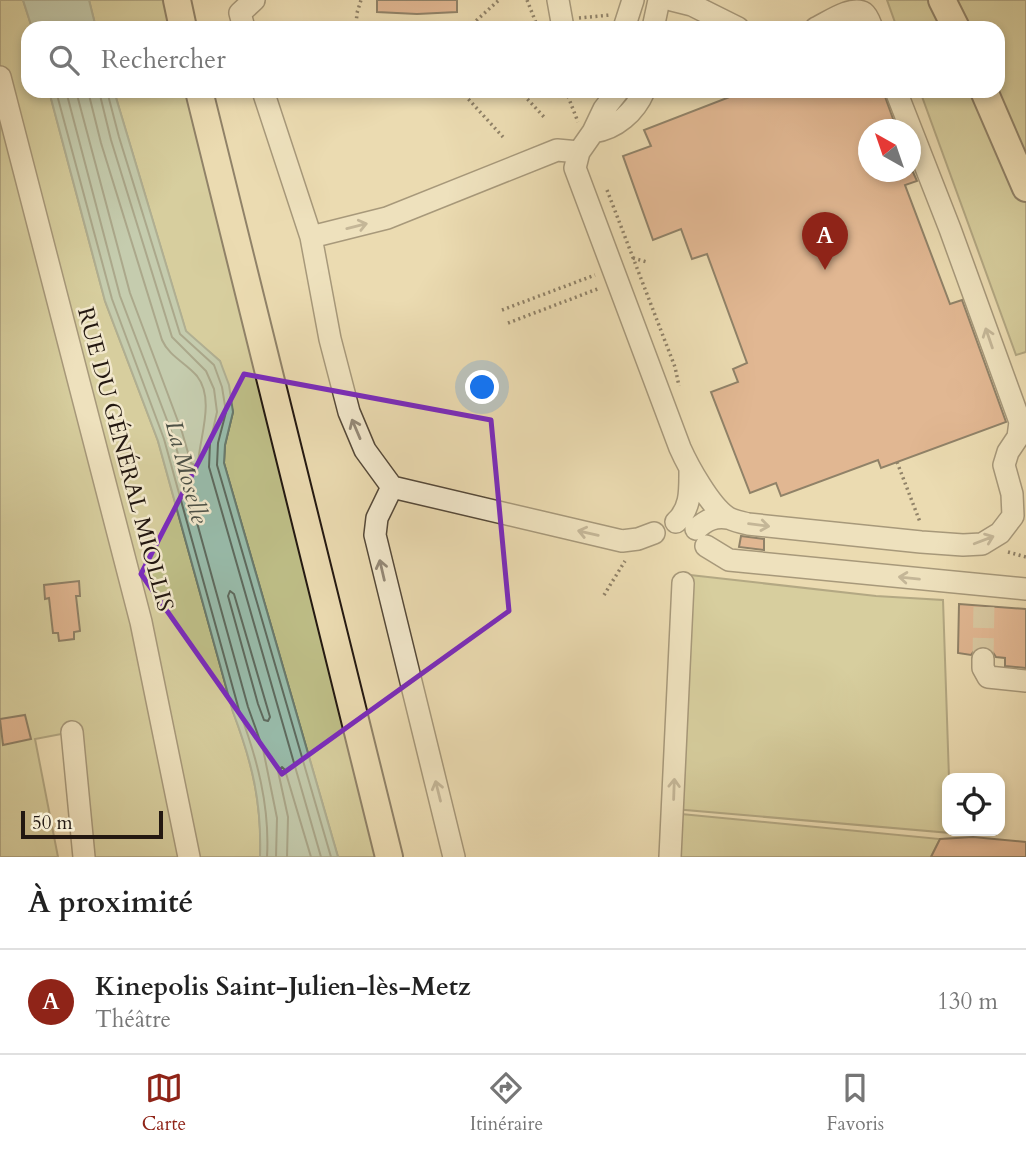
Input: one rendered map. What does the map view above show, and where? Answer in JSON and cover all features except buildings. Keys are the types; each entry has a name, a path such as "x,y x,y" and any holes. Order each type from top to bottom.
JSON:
{"main road":[{"path":"177,0 182,21"},
{"path":"942,0 952,21"},
{"path":"201,98 389,857"},
{"path":"987,98 1026,188"}],"street":[{"path":"242,21 240,13 254,0"},
{"path":"558,0 562,21"},
{"path":"626,21 633,0"},
{"path":"656,21 659,0"},
{"path":"671,0 692,5 724,21"},
{"path":"831,21 854,10 862,11 869,21"},
{"name":"RUE DU GÉNÉRAL MIOLLIS","path":"0,77 141,622 189,857"},
{"path":"265,98 311,237 330,339 349,412 365,450 392,487 622,541 646,536"},
{"path":"311,237 387,218 586,141 623,119 639,98"},
{"path":"693,532 706,520 717,516 748,524 963,545 982,544 1000,533 1013,516 1012,494 1004,465 1008,452 1018,438 1020,422 899,98"},
{"path":"603,100 575,168 603,268 690,471 728,519"},
{"path":"690,471 688,503 683,516 693,532 729,560 987,595 1026,589"},
{"path":"392,487 377,518 375,535 454,857"},
{"path":"670,857 683,583"},
{"path":"983,659 983,668 988,677 1026,681"},
{"path":"72,732 83,857"}],"path":[{"path":"356,21 362,0"},
{"path":"476,21 499,0"},
{"path":"527,0 535,21"},
{"path":"467,98 503,137"},
{"path":"526,98 544,117"},
{"path":"569,98 586,141"},
{"path":"605,186 675,367 680,388"},
{"path":"502,310 628,256 647,262"},
{"path":"508,323 600,289 603,268"},
{"path":"897,462 922,527"},
{"path":"604,595 646,536"}],"highlighted area":[{"path":"244,374 491,420 509,611 282,774 141,574"}],"green space":[{"path":"0,0 23,0 30,21 21,21 21,98 51,98 105,301 158,441 233,712 246,748 257,801 260,857 84,857 72,732 35,739 58,857 0,857"},
{"path":"89,0 177,0 182,21 94,21"},
{"path":"887,0 1026,0 1026,352 1016,355 923,98 1005,98 1005,21 894,21"},
{"path":"116,98 201,98 389,857 338,857 224,463 225,445 233,412 220,361 186,332"},
{"path":"690,575 876,596 943,600 949,773 942,773 942,832 674,809"},
{"path":"681,814 940,839 931,857 678,857"}],"water":[{"path":"23,0 89,0 94,21 30,21"},
{"name":"La Moselle","path":"51,98 116,98 186,331 220,361 229,385 233,412 225,445 224,463 338,857 260,857 257,801 246,748 233,712 158,441 105,301"}],"tunnel":[{"path":"983,659 984,604"}],"place":[{"name":"Kinepolis Saint-Julien-lès-Metz","path":"825,270"}]}
